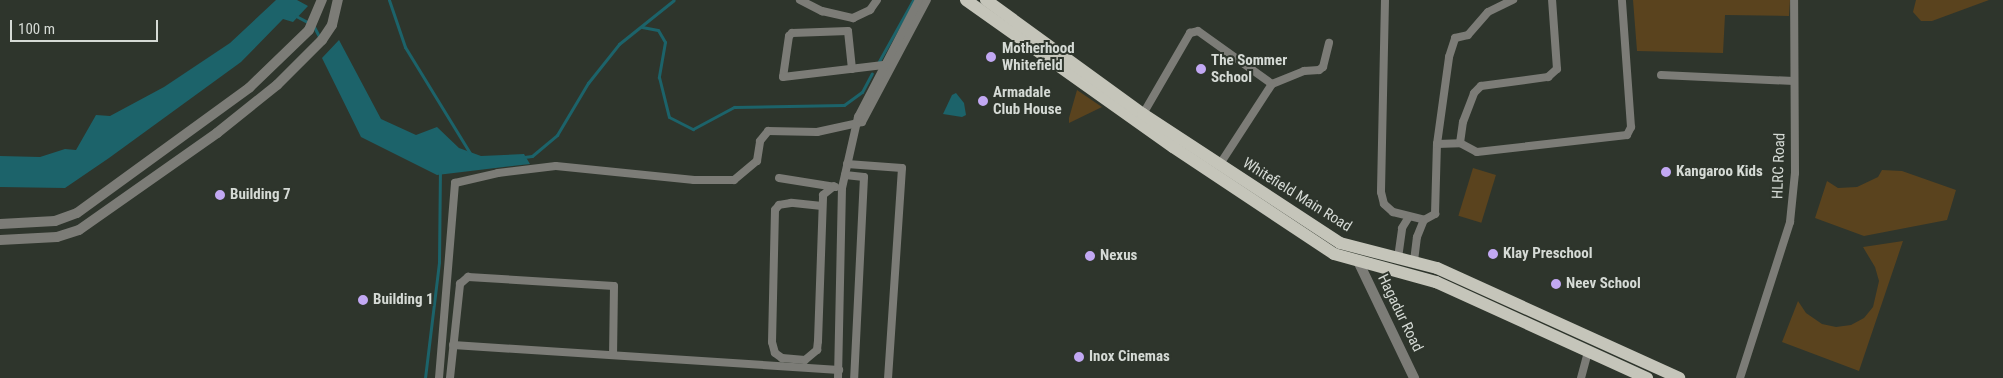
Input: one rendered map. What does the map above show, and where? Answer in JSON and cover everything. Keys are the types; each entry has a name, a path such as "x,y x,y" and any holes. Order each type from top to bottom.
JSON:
{"main road":[{"name":"Whitefield Main Road","path":"966,0 1307,238 1334,254 1398,258 1437,268 1679,378"},
{"name":"Whitefield Main Road","path":"986,0 1143,114 1359,256 1436,282 1642,377"}],"street":[{"path":"0,224 55,221 71,216 229,105 266,73 307,32 320,11 322,0"},
{"path":"0,240 57,237 79,230 224,128 277,85 318,44 332,25 338,0"},
{"path":"800,0 822,11 853,18 870,10 877,0"},
{"path":"453,345 613,354 838,374 838,187 845,175 856,124 883,65 918,0"},
{"path":"439,378 455,183 498,173 556,166 694,180 734,180 756,162 760,141 768,131 817,132 862,122 927,0"},
{"path":"1385,0 1381,192 1384,204 1393,212 1424,220"},
{"path":"1414,261 1416,237 1424,220 1435,214 1437,144 1449,57 1455,38 1468,35 1488,12 1513,0"},
{"path":"1460,143 1463,122 1474,93 1481,86 1548,76 1557,69 1552,0"},
{"path":"1437,144 1460,143 1477,152 1627,135 1631,127 1622,0"},
{"name":"HLRC Road","path":"1740,378 1790,222 1795,173 1794,0"},
{"path":"1143,114 1193,31 1198,31 1272,84"},
{"path":"307,32 318,44"},
{"path":"852,69 848,32 792,33 789,36 783,78 883,65"},
{"path":"1220,164 1272,84 1304,71 1319,70 1323,67 1329,43"},
{"path":"266,73 277,85"},
{"path":"1661,75 1794,81"},
{"path":"847,164 902,168 888,378"},
{"path":"854,378 865,166"},
{"path":"845,175 864,177"},
{"path":"780,178 838,187"},
{"path":"822,206 790,203 779,205 775,210 772,342 775,353 782,358 804,360 817,350 823,195 838,187"},
{"path":"1398,258 1402,228 1408,216"},
{"name":"Hagadur Road","path":"1359,256 1414,378"},
{"path":"450,378 460,284 464,278 614,286 613,354"},
{"path":"1581,378 1588,351"}],"shaded area":[{"path":"1633,0 1790,0 1789,16 1725,15 1723,53 1637,51"},
{"path":"1916,0 1989,0 1932,21 1921,21 1913,12"},
{"path":"1077,90 1102,107 1069,123 1069,118"},
{"path":"1473,168 1496,175 1481,223 1458,216"},
{"path":"1882,170 1902,171 1956,190 1947,220 1864,236 1815,218 1827,181 1838,188 1857,187 1878,177"},
{"path":"1903,241 1859,371 1782,342 1798,301 1806,313 1822,324 1836,327 1851,325 1864,318 1873,307 1879,281 1875,267 1863,247"}],"water":[{"path":"276,0 297,0 308,6 293,22 283,19 241,62 65,188 0,187 0,156 40,157 65,149 76,150 96,115 110,116 164,87 230,43"},
{"path":"339,40 381,119 416,135 437,127 459,148 481,156 524,154 530,164 437,175 361,137 322,58"},
{"path":"956,93 964,103 966,115 962,117 943,114 952,95"}],"waterway":[{"path":"389,0 405,47 470,153"},
{"path":"524,157 532,156 557,135 588,83 619,44 674,0"},
{"path":"878,63 913,0"},
{"path":"296,16 313,25 320,38"},
{"path":"642,27 658,30 665,42 659,77 669,117 693,129 734,107 844,105 862,92 872,73"},
{"path":"425,378 439,262 440,172"}],"place":[{"name":"Motherhood Whitefield","path":"991,57"},
{"name":"The Sommer School","path":"1201,69"},
{"name":"Armadale Club House","path":"983,101"},
{"name":"Kangaroo Kids","path":"1666,172"},
{"name":"Building 7","path":"220,195"},
{"name":"Klay Preschool","path":"1493,254"},
{"name":"Nexus","path":"1090,256"},
{"name":"Neev School","path":"1556,284"},
{"name":"Building 1","path":"363,300"},
{"name":"Inox Cinemas","path":"1079,357"}]}
